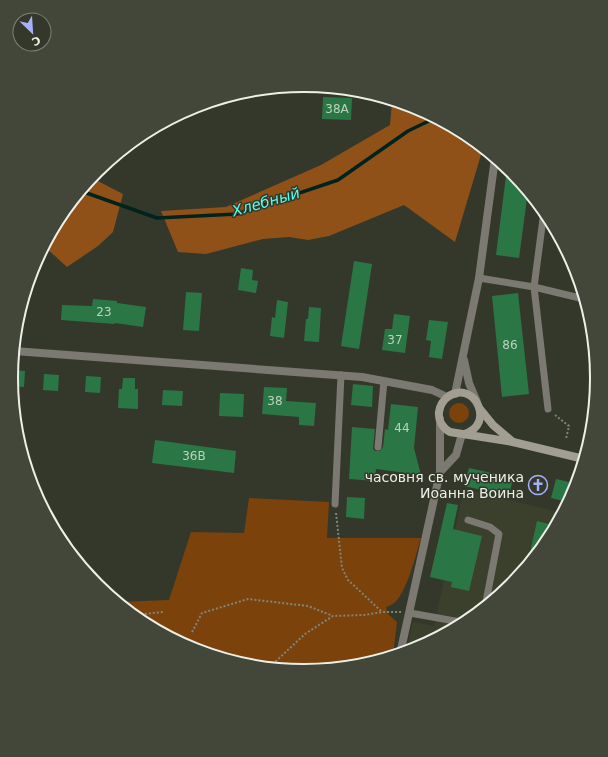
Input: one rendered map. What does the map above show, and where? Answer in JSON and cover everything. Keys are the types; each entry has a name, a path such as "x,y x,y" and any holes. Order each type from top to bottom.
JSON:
{"main road":[{"path":"513,442 493,425 469,395 461,393 451,395 441,405 439,412 442,426 447,431 454,434 463,434 513,442 579,458"},
{"path":"463,434 471,431 478,424 480,418 479,406"}],"street":[{"path":"19,351 341,375 384,381 451,395 463,354 479,278 494,164"},
{"path":"463,354 465,369 479,406"},
{"path":"402,647 440,472 440,419"},
{"path":"440,472 456,455 463,434"}],"lane":[{"path":"543,221 534,287 548,409"},
{"path":"479,278 534,287 578,298"},
{"path":"335,504 341,375"},
{"path":"378,447 384,381"},
{"path":"468,520 490,527 499,534 487,599"},
{"path":"410,613 456,620"}],"path":[{"path":"548,409 569,426 566,439"},
{"path":"335,504 342,568 348,580 382,612"},
{"path":"192,632 202,612 248,599 308,606 333,616 364,615 396,611 410,613"},
{"path":"142,614 164,612"},
{"path":"274,663 305,634 333,616"}],"shaded area":[{"path":"392,107 413,114 447,131 481,154 455,242 404,205 329,236 308,240 289,237 263,239 206,254 178,252 161,211 226,207 321,165 390,125"},
{"path":"98,181 123,194 113,232 98,246 67,267 48,250 56,235 77,204"},
{"path":"459,403 466,406 469,413 466,420 459,423 452,420 449,413 452,406"},
{"path":"464,489 557,512 531,553 493,594 447,626 408,645 413,622 434,626"},
{"path":"249,498 329,502 327,538 421,538 407,582 399,598 394,603 386,607 388,614 397,622 394,650 360,659 323,664 285,664 248,659 230,655 195,643 161,626 125,602 169,600 191,532 244,533"}],"building":[{"path":"323,97 352,98 351,120 322,119"},
{"path":"506,176 527,199 519,258 496,255"},
{"path":"354,261 372,264 359,349 341,346"},
{"path":"241,268 253,270 252,280 258,281 256,293 238,290"},
{"path":"186,292 202,293 199,331 183,330"},
{"path":"518,293 529,394 502,397 492,296"},
{"path":"93,299 117,301 117,303 146,307 143,327 115,323 61,320 62,305 92,306"},
{"path":"277,300 288,302 284,338 270,336 272,317 275,318"},
{"path":"309,307 321,308 319,342 304,341 306,319 308,319"},
{"path":"394,314 410,316 405,353 382,350 385,329 392,329"},
{"path":"429,320 448,322 442,359 429,357 431,341 426,340"},
{"path":"18,370 25,371 24,387 18,387"},
{"path":"44,374 59,375 58,391 43,390"},
{"path":"86,376 101,377 100,393 85,392"},
{"path":"123,378 135,378 135,389 138,389 138,409 118,408 119,389 122,389"},
{"path":"353,384 373,386 372,407 351,405"},
{"path":"264,387 287,388 286,401 316,403 314,426 299,425 299,417 262,414"},
{"path":"163,390 183,391 182,406 162,405"},
{"path":"220,393 244,394 243,417 219,416"},
{"path":"391,404 418,407 414,448 421,475 376,469 375,481 349,479 352,427 375,429 373,449 375,451 380,451 383,447 385,429 388,430"},
{"path":"155,440 236,451 234,473 152,463"},
{"path":"469,468 513,478 509,496 464,486"},
{"path":"556,479 570,482 563,501 551,498"},
{"path":"347,497 365,498 364,519 346,517"},
{"path":"447,503 458,505 453,529 482,536 469,591 451,587 452,582 430,577"},
{"path":"537,521 550,525 531,553 530,555"}],"waterway":[{"name":"Хлебный","path":"86,193 157,218 237,214 338,180 408,131 428,121"}],"place":[{"name":"часовня св. мученика Иоанна Воина","path":"538,485"}]}
